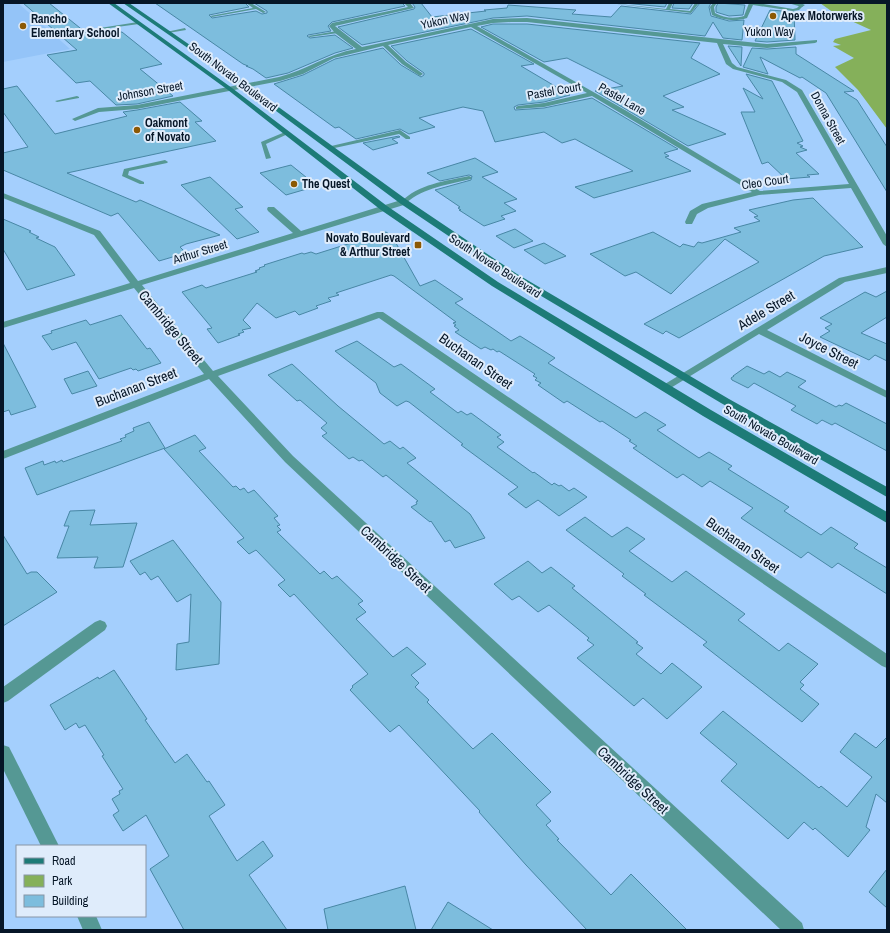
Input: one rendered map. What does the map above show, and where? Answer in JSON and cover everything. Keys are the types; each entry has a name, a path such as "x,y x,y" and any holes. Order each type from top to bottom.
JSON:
{"main road":[{"name":"South Novato Boulevard","path":"111,3 230,89 384,208 495,284 665,387 887,518"},
{"name":"South Novato Boulevard","path":"126,3 246,86 404,202 514,276 683,376 887,493"}],"street":[{"path":"360,49 337,32 332,26 334,24 412,8 407,3"},
{"path":"791,3 802,5"},
{"name":"Yukon Way","path":"230,89 280,79 301,73 332,57 360,49 493,21 527,20 766,46 815,41"},
{"name":"Pastel Lane","path":"473,26 593,94 759,193"},
{"name":"Donna Street","path":"719,42 729,64 735,68 784,81 800,91 887,244"},
{"path":"384,44 404,63 420,74"},
{"name":"Johnson Street","path":"75,119 98,110 137,107 230,89"},
{"name":"Pastel Court","path":"518,108 544,105 593,94"},
{"name":"Cleo Court","path":"689,222 693,213 705,206 759,193 853,186"},
{"name":"Cambridge Street","path":"3,195 97,233 136,284 211,375 289,459 795,930"},
{"name":"Arthur Street","path":"3,325 404,202"},
{"path":"272,210 298,234"},
{"name":"Adele Street","path":"665,387 842,280 887,270"},
{"name":"Buchanan Street","path":"3,455 211,375 380,314 887,662"},
{"name":"Joyce Street","path":"759,330 887,395"},
{"path":"3,696 100,626"},
{"path":"3,752 50,845"},
{"path":"86,917 93,930"}],"lane":[{"path":"248,3 264,12"},
{"path":"611,3 691,12 697,3"},
{"path":"642,7 646,3"},
{"path":"666,10 671,3"},
{"path":"715,3 712,7 712,14 735,19 746,17 751,3 793,10 798,9 802,5"},
{"path":"212,16 257,8"},
{"path":"102,28 138,23"},
{"path":"168,32 185,29"},
{"path":"310,36 337,32"},
{"path":"57,101 77,97"},
{"path":"330,147 400,132 408,138"},
{"path":"268,158 263,143 287,133"},
{"path":"142,183 125,176 126,170 165,162"},
{"path":"404,202 410,196 420,191 468,178"}],"shaded area":[{"name":"Rancho Elementary School","path":"3,3 18,3 70,49 3,62"}],"green space":[{"path":"820,3 887,3 887,129 858,90 835,67 854,58 833,46 841,45 833,42 835,39 871,30 834,13"}],"building":[{"path":"23,3 49,3 90,36 122,32 162,64 140,69 173,96 137,104 116,105 90,81 76,83 47,55 77,50"},
{"path":"155,3 245,3 249,7 209,15 212,18 256,11 262,14 267,13 267,11 254,3 402,3 405,6 332,22 328,26 331,31 307,36 310,38 335,35 353,48 335,53 288,73 266,78 243,64"},
{"path":"412,3 421,3 432,17 507,8 508,5 576,10 572,14 611,17 621,6 691,14 700,3 711,3 709,7 711,16 729,21 744,20 742,40 723,38 713,22 705,36 527,16 493,18 362,45 338,27 414,9 415,7"},
{"path":"624,3 667,3 665,7"},
{"path":"674,3 693,3 689,9 672,8"},
{"name":"Apex Motorwerks","path":"718,3 745,5 743,15 729,16 716,12"},
{"path":"770,10 794,12 795,40 767,42 755,41"},
{"path":"493,24 527,24 700,43 691,58 720,74 663,96 684,107 672,110 726,134 688,146 595,91 623,86 567,58 544,62 481,27"},
{"path":"471,29 534,64 521,66 570,95 544,102 518,105 514,107 515,110 544,108 592,98 678,149 664,153 669,156 665,157 691,171 594,198 575,187 633,171 575,139 562,143 544,132 495,142 483,111 463,107 419,118 435,127 409,134 400,129 356,139 339,127 335,128 274,84 303,75 335,59 383,48 401,65 421,77 424,73 407,61 391,46"},
{"path":"728,46 742,47 741,66"},
{"path":"796,47 796,54 854,91 844,92 857,100 887,147 887,192 826,93 802,77 800,78 760,57 768,74 743,67 752,48 767,49"},
{"path":"746,74 772,81 803,141 797,143 803,146 800,147 807,150 796,153 819,174 807,175 810,177 786,179 768,162 762,164 741,112 755,112 743,88 763,99"},
{"path":"17,86 55,134 127,116 123,112 180,102 202,121 195,122 216,141 67,173 136,202 140,200 220,235 186,244 180,247 186,253 159,261 118,213 111,216 3,170 3,153 28,147 3,112 3,89"},
{"path":"400,137 392,139 398,143 373,150 363,143"},
{"path":"475,158 498,172 482,177 517,199 504,203 516,211 501,216 505,219 484,226 459,210 461,210 458,208 460,207 435,190 471,180 472,176 469,175 440,181 427,173"},
{"path":"291,165 317,186 286,195 260,173"},
{"path":"210,177 243,207 235,209 259,232 237,239 181,185"},
{"path":"813,198 863,247 824,256 679,338 666,331 663,334 644,324 759,262 725,239 671,294 636,272 625,276 590,254 653,232 680,247 683,244 694,247 698,242 702,243 741,232 734,228 760,221 754,217 758,216 749,210 793,200"},
{"path":"3,219 31,231 29,232 39,237 36,238 55,247 75,275 27,290 3,249"},
{"path":"515,229 533,241 514,248 496,236"},
{"path":"386,232 392,236 420,286 435,280 463,299 455,303 511,341 520,336 555,358 548,363 636,418 645,412 666,425 657,430 699,458 709,452 732,466 728,469 789,507 784,511 821,535 831,527 858,544 854,548 887,568 887,594 838,563 832,568 808,552 801,558 741,518 753,508 710,481 702,487 683,474 677,478 633,448 637,446 629,441 631,440 567,401 564,403 538,385 541,383 535,380 537,378 533,376 535,374 499,351 497,352 493,349 491,350 485,347 481,349 455,332 459,330 454,326 456,325 453,323 456,322 394,276 391,275 336,293 339,295 328,298 331,301 316,306 318,308 299,315 295,311 276,318 257,303 243,320 251,328 242,330 244,332 238,334 240,335 218,343 207,329 212,328 182,292 202,285 206,288 257,272 255,271 265,266 264,265 302,253 304,254 311,252 316,254"},
{"path":"544,243 566,256 545,264 524,250"},
{"path":"887,291 887,317 861,333 887,344 887,361 875,355 869,360 820,337 830,331 825,328 832,324 820,318 865,292 876,297"},
{"path":"121,315 147,349 150,348 161,363 138,371 131,368 99,379 76,342 52,350 42,336 52,333 51,331 86,320 90,325"},
{"path":"357,341 394,367 401,364 435,389 430,392 458,413 461,411 467,415 471,413 501,435 497,437 504,442 497,447 533,473 534,472 552,485 554,483 559,486 561,485 569,491 574,488 587,497 559,516 538,500 526,508 508,494 518,487 461,445 463,444 409,402 406,401 397,406 380,393 376,383 335,351"},
{"path":"3,343 36,407 11,415 9,410 3,412"},
{"path":"292,364 338,406 384,444 390,441 400,449 403,447 416,458 407,463 470,514 485,538 455,548 450,540 445,542 431,521 430,522 411,507 417,504 416,502 418,501 386,475 383,477 362,460 359,461 353,457 349,459 322,436 327,433 321,428 327,423 300,400 297,401 268,375"},
{"path":"747,366 764,374 769,371 780,377 787,372 806,381 798,387 836,407 839,405 842,406 846,403 887,424 887,451 835,423 832,425 822,420 817,424 791,410 796,406 754,383 748,388 732,380 731,378 733,376"},
{"path":"88,371 97,386 72,394 64,379"},
{"path":"149,422 165,448 37,495 25,468 43,461 44,465 55,461 56,463 62,460 63,462 122,441 120,439 126,437 125,435 134,431 133,428"},
{"path":"195,435 206,448 199,451 233,487 236,486 240,490 244,488 248,493 254,490 278,516 274,518 280,525 277,526 281,530 277,532 320,574 324,571 332,579 337,576 363,601 358,604 366,612 356,619 393,657 407,647 426,664 411,675 419,683 415,687 429,700 427,702 473,749 492,733 551,792 536,805 551,821 546,825 559,839 557,840 611,895 631,874 687,930 587,930 526,865 479,812 480,811 399,725 390,732 350,690 353,687 352,686 368,674 294,594 290,597 278,585 285,580 256,550 249,554 237,542 244,538 164,449"},
{"path":"95,510 90,525 137,523 123,567 94,568 98,557 57,558 69,526 64,526 70,511"},
{"path":"585,517 612,537 627,527 645,539 629,551 672,582 686,571 745,614 738,620 779,651 788,643 818,664 800,682 804,685 800,689 819,704 802,722 703,645 707,642 644,595 646,594 622,576 624,574 566,530"},
{"path":"3,535 27,574 37,572 57,592 3,626"},
{"path":"173,540 221,602 219,664 176,670 177,644 189,642 191,594 177,602 158,576 151,580 145,572 140,575 130,561"},
{"path":"528,561 542,573 551,567 575,586 572,588 638,642 636,643 643,648 636,654 661,674 672,663 702,687 667,719 643,698 634,706 577,658 594,645 587,640 589,638 549,605 538,612 519,596 512,600 494,584"},
{"path":"114,670 147,719 145,720 175,763 187,754 207,782 209,781 225,805 209,816 237,861 263,841 273,856 249,875 287,930 184,930 150,869 169,856 146,815 123,831 113,815 119,811 112,799 120,794 119,791 123,789 102,756 104,755 85,725 79,728 76,723 65,730 50,705 98,677 99,679"},
{"path":"723,711 819,788 821,786 847,807 872,777 840,752 855,733 876,748 887,737 887,803 876,794 866,827 870,830 848,857 815,828 813,830 804,822 788,839 721,781 737,764 700,733"},
{"path":"887,869 887,908 869,892"},
{"path":"405,886 416,930 328,930 324,909"},
{"path":"448,902 493,930 431,930"}],"place":[{"name":"Apex Motorwerks","path":"773,16"},
{"name":"Rancho Elementary School","path":"23,26"},
{"name":"Oakmont of Novato","path":"137,130"},
{"name":"The Quest","path":"294,184"},
{"name":"Novato Boulevard & Arthur Street","path":"418,245"}]}
